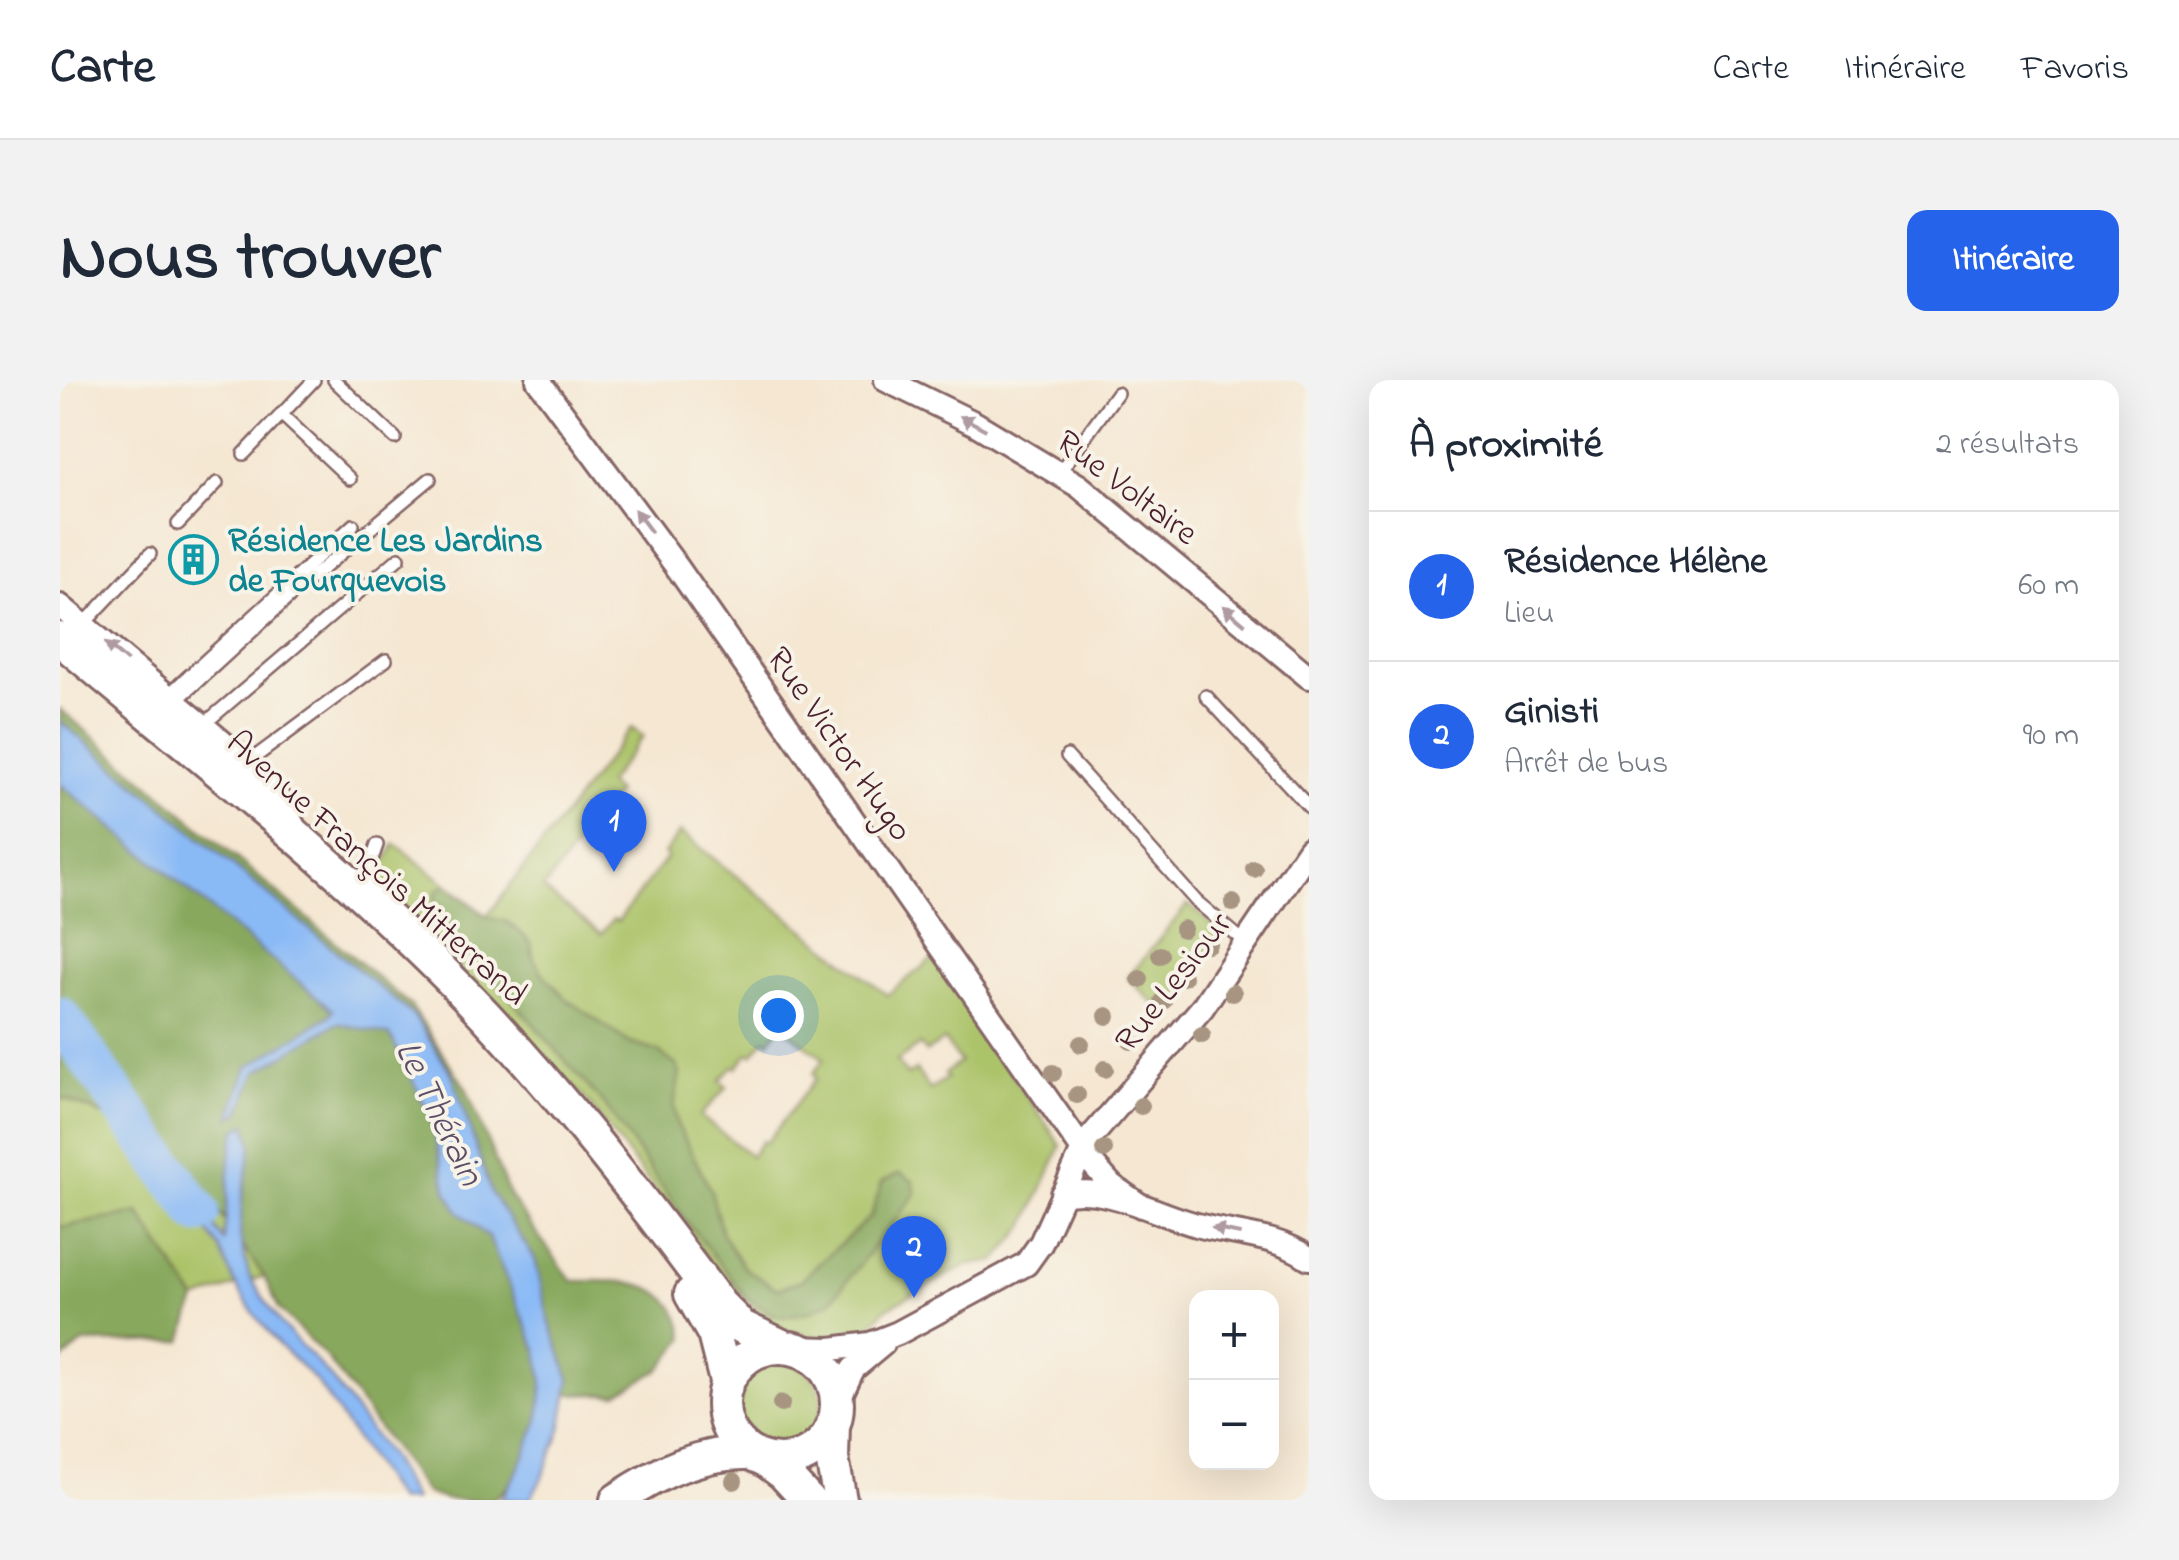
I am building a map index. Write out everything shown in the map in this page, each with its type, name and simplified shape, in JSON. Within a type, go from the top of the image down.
[{"type":"main road","name":"Avenue François Mitterrand","points":[[72,632],[454,983],[552,1088],[639,1194],[728,1314],[753,1334],[789,1347]]},
{"type":"main road","name":"Avenue François Mitterrand","points":[[60,663],[360,917],[512,1068],[583,1150],[692,1296],[714,1334],[724,1393]]},
{"type":"main road","points":[[617,1500],[687,1448],[724,1393],[736,1366],[749,1355],[789,1347],[817,1360],[828,1372],[835,1413],[832,1458],[840,1500]]},
{"type":"main road","points":[[724,1393],[728,1430],[783,1473],[808,1500]]},
{"type":"main road","points":[[645,1482],[710,1456],[757,1456],[781,1461],[805,1455],[820,1445],[835,1413]]},
{"type":"street","name":"Rue Victor Hugo","points":[[538,380],[677,566],[1082,1150],[1112,1186],[1141,1206]]},
{"type":"street","name":"Rue Voltaire","points":[[886,380],[966,418],[1093,496],[1309,677]]},
{"type":"street","points":[[60,606],[72,632],[171,699],[246,763],[280,800],[303,846]]},
{"type":"street","name":"Rue Lesiour","points":[[898,1333],[1026,1264],[1041,1243],[1082,1150],[1202,1008],[1309,849]]},
{"type":"street","points":[[1062,1194],[1094,1193],[1204,1227],[1279,1242],[1309,1258]]},
{"type":"street","points":[[789,1347],[856,1347],[898,1333]]},
{"type":"street","points":[[835,1413],[854,1369],[898,1333]]},
{"type":"lane","points":[[244,454],[314,380]]},
{"type":"lane","points":[[334,380],[395,438]]},
{"type":"lane","points":[[1058,473],[1117,393]]},
{"type":"lane","points":[[281,414],[350,478]]},
{"type":"lane","points":[[171,699],[430,478]]},
{"type":"lane","points":[[178,524],[217,483]]},
{"type":"lane","points":[[171,699],[353,525]]},
{"type":"lane","points":[[72,632],[150,554]]},
{"type":"lane","points":[[203,725],[399,558]]},
{"type":"lane","points":[[246,763],[386,660]]},
{"type":"lane","points":[[1206,696],[1309,808]]},
{"type":"lane","points":[[1067,756],[1196,901],[1247,944]]},
{"type":"lane","points":[[352,888],[370,866],[377,845]]},
{"type":"green space","points":[[60,709],[411,1006],[466,1088],[510,1197],[572,1281],[644,1286],[658,1292],[679,1317],[685,1338],[659,1370],[617,1394],[567,1394],[543,1404],[524,1459],[499,1495],[489,1500],[459,1500],[425,1492],[328,1359],[279,1309],[264,1276],[171,1144],[60,1097]]},
{"type":"green space","points":[[631,728],[643,736],[607,784],[617,792],[543,889],[601,934],[613,919],[618,921],[667,857],[664,854],[680,832],[887,995],[934,958],[1061,1146],[1026,1225],[996,1261],[965,1266],[887,1308],[863,1335],[833,1342],[777,1328],[716,1269],[585,1099],[421,930],[371,888],[395,844],[487,916]],"holes":[[[781,1026],[824,1059],[813,1074],[816,1078],[766,1143],[762,1141],[751,1156],[700,1116],[727,1087],[720,1081],[733,1066],[737,1068],[765,1039],[769,1042]],[[944,1040],[960,1062],[930,1090],[916,1070],[907,1075],[897,1061],[920,1045],[926,1052]]]},
{"type":"green space","points":[[447,885],[487,917],[507,922],[521,933],[531,943],[533,958],[544,975],[569,1001],[630,1043],[657,1051],[676,1065],[680,1073],[674,1106],[677,1124],[711,1191],[722,1234],[744,1268],[777,1289],[800,1281],[871,1216],[882,1182],[900,1173],[913,1181],[916,1194],[831,1301],[810,1312],[782,1317],[746,1297],[606,1107],[439,917],[434,899],[437,890]]},
{"type":"green space","points":[[1188,904],[1222,933],[1164,1013],[1128,978]]},
{"type":"green space","points":[[60,1097],[170,1144],[264,1276],[196,1300],[139,1213],[60,1227]]},
{"type":"green space","points":[[139,1213],[196,1300],[182,1341],[83,1343],[60,1362],[60,1227]]},
{"type":"green space","points":[[780,1362],[796,1365],[810,1374],[819,1388],[819,1420],[810,1434],[796,1443],[780,1446],[764,1443],[750,1434],[741,1420],[738,1404],[741,1388],[750,1374],[764,1365]]},
{"type":"water","points":[[60,721],[414,1016],[452,1074],[491,1193],[535,1259],[549,1321],[570,1379],[561,1430],[529,1500],[501,1500],[539,1419],[543,1382],[538,1352],[489,1238],[459,1212],[447,1192],[430,1115],[390,1035],[337,1023],[256,1072],[240,1112],[230,1118],[248,1067],[333,1010],[60,784]]},
{"type":"water","points":[[60,1013],[161,1154],[154,1157],[60,1025]]},
{"type":"water","points":[[246,1124],[252,1145],[240,1236],[249,1276],[280,1323],[327,1373],[389,1456],[414,1500],[397,1500],[317,1382],[279,1345],[252,1311],[219,1247],[163,1169],[169,1165],[224,1241],[230,1158],[236,1130]]},
{"type":"waterway","name":"Le Thérain","points":[[60,1018],[199,1213]]},
{"type":"place","name":"Résidence Les Jardins de Fourquevois","points":[[193,559]]},
{"type":"place","name":"Résidence Hélène","points":[[614,872]]},
{"type":"place","name":"Ginisti","points":[[914,1298]]}]
